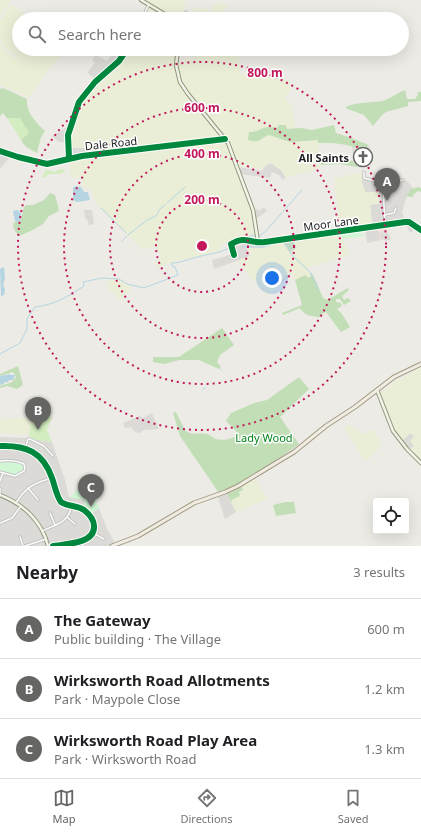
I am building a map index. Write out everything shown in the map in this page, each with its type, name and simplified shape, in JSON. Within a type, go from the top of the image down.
[{"type":"main road","points":[[112,546],[138,536],[194,503],[238,486],[294,452],[326,426],[355,407],[394,377],[421,364]]},
{"type":"street","points":[[141,0],[162,12]]},
{"type":"street","points":[[145,12],[149,4]]},
{"type":"street","points":[[69,158],[68,135],[79,102],[95,82],[119,61],[122,56]]},
{"type":"street","points":[[177,56],[176,66],[181,84],[229,145],[253,210],[257,239],[259,242],[239,240],[231,244],[234,255]]},
{"type":"street","name":"Dale Road","points":[[0,151],[18,158],[47,164],[82,156],[225,140]]},
{"type":"street","points":[[364,172],[365,179],[382,183],[387,184],[403,180]]},
{"type":"street","points":[[382,183],[385,225]]},
{"type":"street","points":[[383,188],[387,184]]},
{"type":"street","points":[[384,215],[394,213],[396,208]]},
{"type":"street","name":"Moor Lane","points":[[259,242],[405,222],[411,223],[421,230]]},
{"type":"street","points":[[376,390],[393,431],[421,463]]},
{"type":"street","points":[[25,449],[29,439],[42,444],[49,449],[53,456]]},
{"type":"street","points":[[0,446],[14,446],[34,453],[47,467],[60,500],[65,505],[84,510],[90,516],[94,525],[92,533],[88,538],[66,545],[53,546]]},
{"type":"street","points":[[0,461],[16,461],[25,466],[24,470],[16,476],[0,472]]},
{"type":"street","points":[[0,481],[3,473]]},
{"type":"street","points":[[16,503],[28,488],[35,483],[52,478]]},
{"type":"street","points":[[0,488],[0,495],[21,506],[32,516],[42,531],[48,546]]},
{"type":"street","points":[[28,488],[38,500]]},
{"type":"street","points":[[0,523],[12,518],[21,506]]},
{"type":"street","points":[[42,531],[68,518],[72,506]]},
{"type":"street","points":[[50,513],[56,525]]},
{"type":"street","points":[[68,518],[75,524]]},
{"type":"street","points":[[92,533],[104,539]]},
{"type":"street","points":[[20,537],[24,546],[46,539]]},
{"type":"street","points":[[82,541],[83,546]]},
{"type":"shaded area","points":[[95,56],[107,61],[110,56],[121,56],[116,63],[96,80],[87,73],[95,63],[92,60]]},
{"type":"shaded area","points":[[69,127],[67,132],[67,142],[59,142],[52,136]]},
{"type":"shaded area","points":[[352,146],[360,150],[364,146],[366,148],[368,146],[370,147],[368,158],[365,159],[364,156],[356,158],[357,167],[355,167]]},
{"type":"shaded area","points":[[70,148],[99,148],[99,153],[70,155]]},
{"type":"shaded area","points":[[0,152],[11,156],[0,169]]},
{"type":"shaded area","points":[[271,163],[281,170],[286,178],[282,180],[279,175],[272,172],[270,178],[240,174],[238,167],[262,171],[266,165]]},
{"type":"shaded area","points":[[361,179],[380,180],[387,183],[406,180],[413,188],[408,192],[402,212],[406,222],[417,228],[410,233],[406,224],[397,227],[386,228],[385,225],[378,227],[381,240],[367,243],[365,229],[370,228],[372,222],[370,204],[382,203],[382,201],[371,193],[365,192]]},
{"type":"shaded area","points":[[264,207],[267,211],[256,219],[254,211],[258,209],[259,211]]},
{"type":"shaded area","points":[[84,210],[92,210],[94,224],[89,225],[87,219],[85,219]]},
{"type":"shaded area","points":[[385,225],[391,239],[385,241],[384,239],[381,240],[377,227]]},
{"type":"shaded area","points":[[383,232],[384,235],[387,232],[391,239],[385,241],[384,239],[382,240],[380,233]]},
{"type":"shaded area","points":[[239,241],[247,241],[258,244],[269,243],[270,245],[262,248],[247,247],[250,256],[214,269],[212,260],[233,254],[231,245]]},
{"type":"shaded area","points":[[152,413],[159,429],[144,430],[140,433],[135,432],[131,427],[125,428],[123,423],[140,416],[143,418]]},
{"type":"shaded area","points":[[411,433],[414,436],[415,446],[410,449],[402,441]]},
{"type":"shaded area","points":[[0,437],[27,438],[52,442],[69,497],[86,500],[83,508],[90,514],[99,508],[107,529],[117,546],[0,546]]},
{"type":"shaded area","points":[[227,494],[236,512],[225,519],[218,497]]},
{"type":"green space","points":[[0,0],[11,0],[0,16]]},
{"type":"green space","points":[[145,0],[185,0],[184,12],[164,12]]},
{"type":"green space","points":[[219,2],[227,6],[223,12],[192,12],[195,7],[200,9],[202,7],[209,11]]},
{"type":"green space","points":[[11,4],[22,12],[12,12],[12,53],[4,47],[0,39],[0,20]]},
{"type":"green space","points":[[149,7],[158,12],[146,12]]},
{"type":"green space","points":[[0,43],[6,52],[21,62],[22,61],[16,56],[59,56],[28,98],[0,85]]},
{"type":"green space","points":[[123,56],[175,56],[174,67],[179,84],[223,138],[99,153],[98,149],[95,148],[70,148],[70,134],[81,101],[94,85],[117,64]]},
{"type":"green space","points":[[194,56],[244,56],[239,58],[240,74],[259,75],[289,80],[291,93],[287,94],[285,99],[292,105],[295,128],[286,129],[286,125],[277,128],[265,127],[257,132],[249,132],[261,140],[269,135],[295,142],[318,140],[320,162],[322,167],[286,178],[281,170],[271,163],[260,169],[239,166],[229,140],[183,86],[177,64],[188,58],[194,58]]},
{"type":"green space","points":[[3,88],[27,99],[30,113],[35,121],[45,131],[41,137],[37,153],[26,147],[21,140],[29,133],[20,118],[7,118],[3,113],[0,116],[0,89]]},
{"type":"green space","points":[[405,90],[407,99],[415,99],[418,95],[417,92],[421,92],[421,101],[408,102],[408,106],[386,112],[373,126],[364,115],[345,108],[357,104],[385,100]]},
{"type":"green space","points":[[7,118],[20,118],[29,133],[21,140]]},
{"type":"green space","points":[[279,125],[286,125],[287,129],[301,128],[312,130],[334,125],[336,133],[369,145],[366,148],[363,146],[360,150],[335,143],[318,143],[318,140],[290,142],[269,135],[258,141],[248,140],[249,132],[268,127],[277,128]]},
{"type":"green space","points":[[225,142],[252,212],[255,234],[238,239],[231,243],[220,244],[221,251],[165,264],[161,266],[160,270],[155,263],[161,258],[155,246],[143,250],[96,203],[91,190],[83,186],[82,178],[71,178],[69,159],[82,156],[139,152]]},
{"type":"green space","points":[[364,156],[365,159],[366,158],[365,167],[357,167],[356,158]]},
{"type":"green space","points":[[320,158],[335,158],[353,161],[354,164],[357,164],[357,167],[340,164],[321,165]]},
{"type":"green space","points":[[61,169],[66,171],[59,174],[48,174],[46,177],[42,177],[45,171],[49,170],[54,172]]},
{"type":"green space","points":[[360,173],[363,175],[364,179],[361,180],[365,192],[379,192],[379,200],[382,201],[382,203],[370,205],[372,222],[369,226],[340,231],[334,180],[335,178]]},
{"type":"green space","points":[[418,187],[421,188],[421,192],[418,191],[413,197],[406,196],[411,189]]},
{"type":"green space","points":[[50,193],[55,195],[59,210],[49,216],[43,224],[19,236],[14,229],[13,224],[14,222],[21,220],[24,207],[44,200]]},
{"type":"green space","points":[[360,230],[360,234],[363,234],[363,236],[343,239],[340,233]]},
{"type":"green space","points":[[340,233],[349,255],[307,268],[311,276],[307,278],[305,275],[295,280],[291,274],[267,296],[237,261],[250,256],[246,247],[262,248],[283,242],[292,255],[290,252],[296,248],[293,239]]},
{"type":"green space","points":[[293,239],[296,248],[290,252],[283,241]]},
{"type":"green space","points":[[310,273],[313,275],[323,298],[327,300],[348,288],[349,290],[342,296],[344,300],[348,298],[351,301],[344,305],[340,299],[336,299],[336,302],[341,303],[342,306],[337,309],[350,327],[341,332],[326,312],[323,313],[321,317],[315,317],[306,314],[300,308],[283,315],[282,313],[302,305],[295,280],[305,275],[308,278],[311,276]]},
{"type":"green space","points":[[107,279],[119,279],[131,286],[129,291],[119,301],[115,293],[110,292]]},
{"type":"green space","points":[[222,328],[234,345],[220,355],[217,362],[221,367],[219,369],[199,360],[179,360],[165,364],[153,362],[153,357],[179,357]]},
{"type":"green space","points":[[18,366],[23,385],[17,389],[7,386],[0,388],[0,386],[12,382],[16,377],[13,372],[0,376],[0,374]]},
{"type":"green space","points":[[421,367],[421,461],[410,449],[414,446],[410,441],[414,436],[410,433],[402,441],[395,432],[380,392]]},
{"type":"green space","name":"Lady Wood","points":[[299,377],[309,389],[280,417],[299,444],[250,477],[219,493],[180,436],[173,413],[176,412],[186,431],[193,434],[207,434],[218,440],[225,440],[239,434],[226,421],[231,413],[254,403],[267,400]]},
{"type":"green space","points":[[52,417],[47,430],[52,442],[30,439],[31,436],[29,435],[32,418]]},
{"type":"green space","points":[[11,418],[32,418],[29,435],[2,433],[0,430],[0,420]]},
{"type":"green space","points":[[350,424],[362,435],[372,429],[382,445],[366,461],[344,428]]},
{"type":"green space","points":[[0,461],[18,462],[24,465],[24,468],[19,473],[13,475],[7,474],[0,471]]},
{"type":"green space","points":[[256,479],[267,499],[236,512],[231,502],[239,492],[243,490],[242,487]]},
{"type":"green space","points":[[88,482],[99,508],[90,514],[83,508],[85,500],[69,497]]},
{"type":"green space","points":[[242,487],[243,490],[239,492],[240,496],[233,499],[231,502],[227,494]]},
{"type":"green space","points":[[285,502],[294,502],[296,513],[276,516],[273,505]]},
{"type":"water","points":[[75,186],[81,187],[84,192],[88,192],[90,200],[77,202],[73,200],[73,188]]},
{"type":"water","points":[[17,210],[21,213],[21,218],[20,221],[17,222],[15,221],[13,211]]},
{"type":"water","points":[[4,267],[5,278],[3,285],[5,289],[4,295],[1,296],[0,269]]},
{"type":"water","points":[[10,374],[15,375],[13,380],[9,380],[8,382],[0,385],[0,376]]},
{"type":"waterway","points":[[167,203],[185,187]]},
{"type":"waterway","points":[[259,236],[265,232],[302,190]]},
{"type":"waterway","points":[[128,235],[147,220],[156,216],[160,209],[165,205]]},
{"type":"waterway","points":[[101,208],[126,233]]},
{"type":"waterway","points":[[242,241],[246,241],[248,237],[255,235]]},
{"type":"waterway","points":[[122,241],[127,236]]},
{"type":"waterway","points":[[235,246],[233,245],[237,242]]},
{"type":"waterway","points":[[242,247],[263,247],[281,242]]},
{"type":"waterway","points":[[283,242],[293,256],[311,273],[318,289]]},
{"type":"waterway","points":[[0,354],[20,343],[27,329],[27,319],[35,307],[49,304],[67,297],[84,286],[83,282],[102,278],[119,279],[127,284],[144,288],[178,275],[175,267],[172,266],[172,263],[217,253],[231,247]]},
{"type":"waterway","points":[[280,283],[287,277]]},
{"type":"cycle path","points":[[69,158],[68,135],[79,102],[95,82],[119,61],[122,56]]},
{"type":"cycle path","points":[[0,151],[47,164],[82,156],[225,139]]},
{"type":"cycle path","points":[[234,255],[231,244],[241,240],[265,242],[405,222],[409,222],[421,230]]},
{"type":"cycle path","points":[[0,446],[26,449],[38,456],[48,469],[61,502],[81,508],[88,513],[92,519],[94,524],[93,532],[85,540],[72,544],[53,546]]},
{"type":"place","name":"All Saints","points":[[363,157]]},
{"type":"place","name":"The Gateway","points":[[387,201]]},
{"type":"place","name":"Wirksworth Road Allotments","points":[[38,430]]},
{"type":"place","name":"Wirksworth Road Play Area","points":[[91,507]]}]
